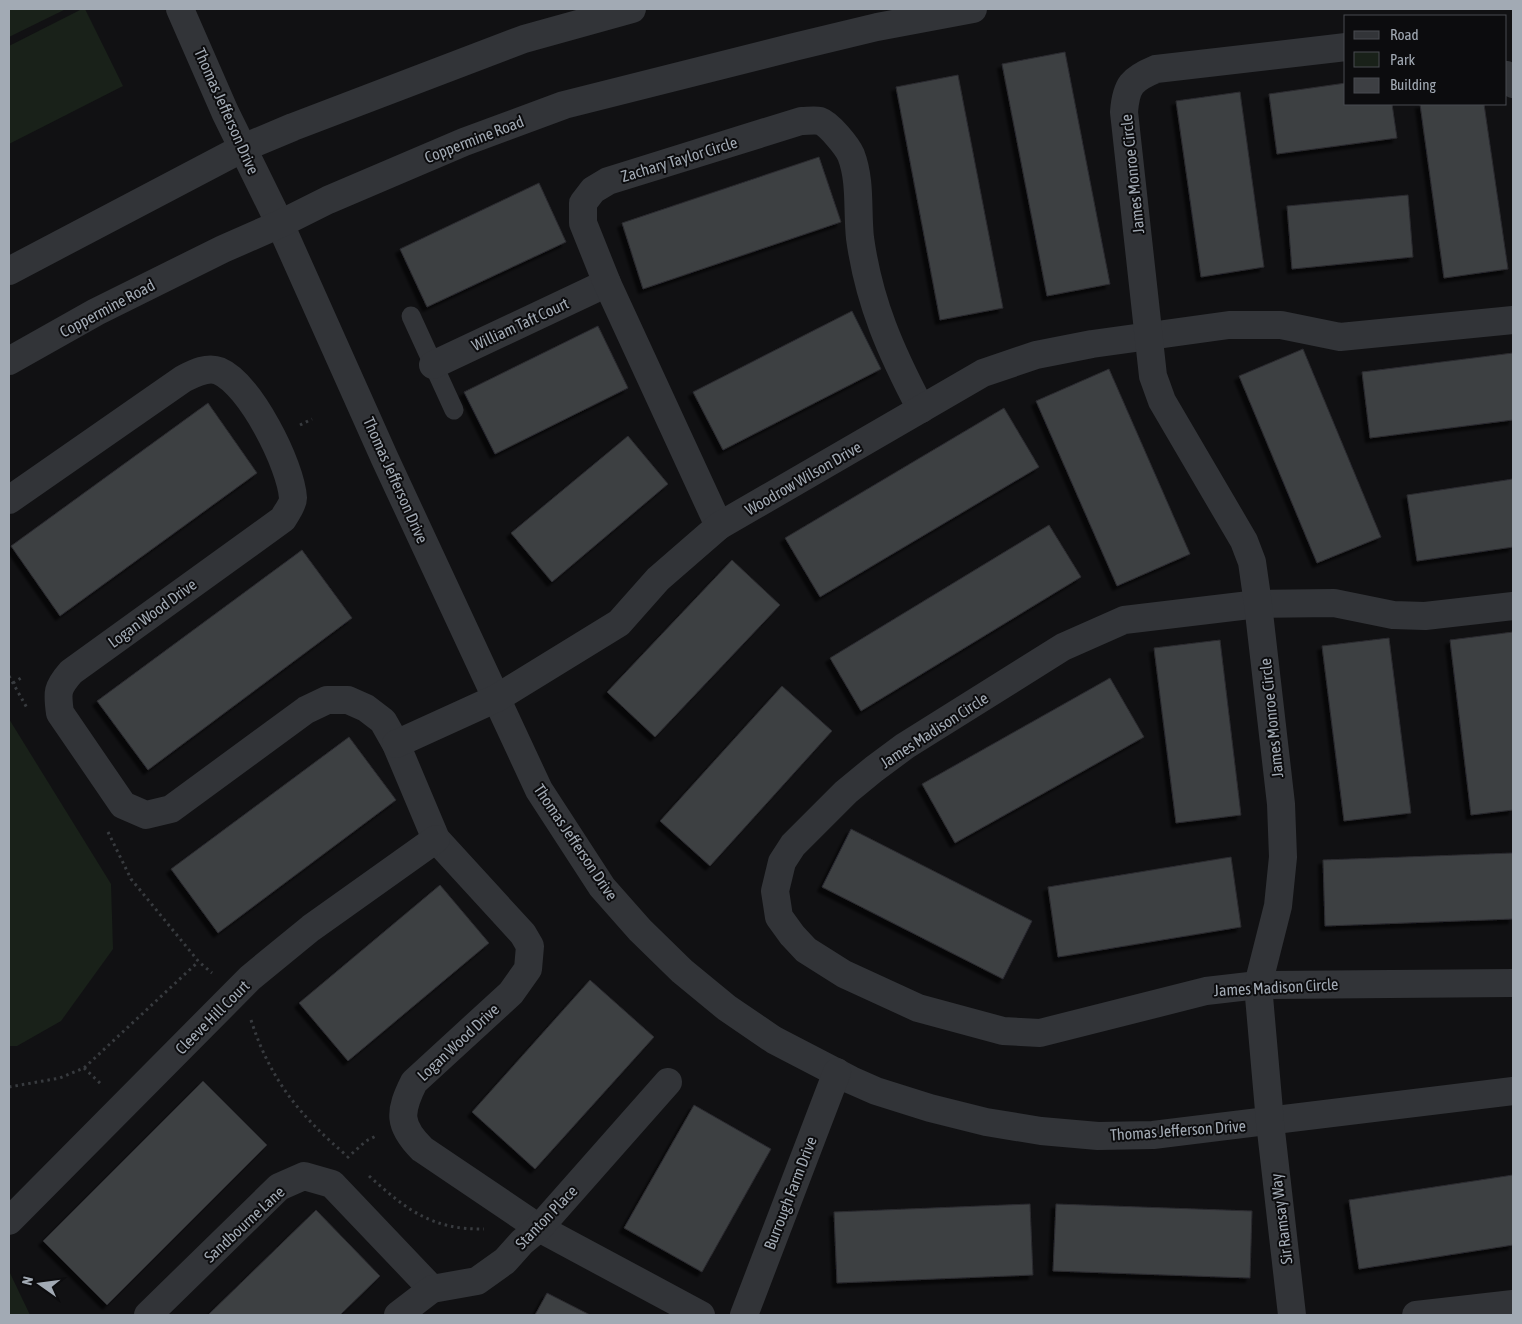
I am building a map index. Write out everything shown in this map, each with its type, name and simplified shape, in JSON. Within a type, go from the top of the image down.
[{"type":"street","name":"Thomas Jefferson Drive","points":[[180,9],[280,224],[385,459],[539,790],[602,887],[640,930],[682,971],[727,1008],[774,1040],[876,1091],[930,1108],[986,1122],[1042,1131],[1098,1136],[1153,1135],[1513,1091]]},
{"type":"street","points":[[9,271],[243,148],[381,92],[524,39],[632,9]]},
{"type":"street","name":"Coppermine Road","points":[[9,361],[104,308],[328,200],[464,142],[564,105],[831,38],[973,9]]},
{"type":"street","name":"James Monroe Circle","points":[[1270,1122],[1258,985],[1278,906],[1283,857],[1281,804],[1258,604],[1252,562],[1244,541],[1162,402],[1153,376],[1124,112],[1125,95],[1137,76],[1156,69],[1344,47]]},
{"type":"street","name":"Zachary Taylor Circle","points":[[719,526],[607,283],[583,223],[584,203],[593,190],[608,181],[801,121],[821,121],[836,134],[850,154],[858,187],[860,236],[871,294],[893,354],[921,410]]},
{"type":"street","name":"William Taft Court","points":[[433,365],[607,283]]},
{"type":"street","points":[[1150,336],[1229,325],[1282,325],[1340,337],[1513,320]]},
{"type":"street","name":"Woodrow Wilson Drive","points":[[497,698],[619,623],[658,579],[719,526],[983,373],[1036,355],[1150,336]]},
{"type":"street","name":"Logan Wood Drive","points":[[9,500],[198,371],[218,370],[233,379],[261,415],[289,474],[293,500],[283,519],[71,672],[60,684],[57,696],[60,713],[123,805],[146,815],[171,809],[306,710],[327,700],[348,700],[366,708],[383,721],[396,744],[436,839],[523,934],[530,946],[528,969],[511,993],[414,1082],[405,1099],[404,1121],[407,1133],[422,1149],[539,1228],[701,1315]]},
{"type":"street","name":"James Madison Circle","points":[[1513,606],[1425,616],[1393,615],[1334,603],[1258,604],[1124,620],[1063,647],[905,746],[846,792],[793,845],[782,862],[775,891],[779,918],[792,935],[806,950],[844,974],[918,1008],[1003,1031],[1040,1033],[1206,990],[1258,985],[1513,983]]},
{"type":"street","points":[[396,744],[497,698]]},
{"type":"street","name":"Cleeve Hill Court","points":[[9,1221],[250,978],[311,928],[436,839]]},
{"type":"street","name":"Burrough Farm Drive","points":[[744,1315],[837,1072]]},
{"type":"street","name":"Stanton Place","points":[[398,1315],[432,1289],[477,1282],[505,1261],[522,1242],[539,1228],[668,1082]]},
{"type":"street","name":"Sir Ramsay Way","points":[[1270,1122],[1292,1315]]},
{"type":"street","name":"Sandbourne Lane","points":[[148,1315],[279,1187],[304,1176],[332,1184],[432,1289]]},
{"type":"street","points":[[1416,1315],[1513,1304]]},
{"type":"lane","points":[[410,316],[454,410]]},
{"type":"path","points":[[13,683],[21,678]]},
{"type":"path","points":[[9,1087],[60,1078],[84,1068],[199,962]]},
{"type":"path","points":[[248,1013],[274,1076],[315,1129],[354,1163]]},
{"type":"path","points":[[344,1162],[347,1156],[366,1141],[382,1132]]},
{"type":"path","points":[[368,1175],[406,1207],[427,1219],[448,1227],[491,1229]]},
{"type":"green space","points":[[9,9],[66,9],[9,37]]},
{"type":"green space","points":[[85,9],[123,86],[9,144],[9,46]]},
{"type":"green space","points":[[9,719],[111,884],[113,949],[61,1021],[17,1046],[9,1046]]},
{"type":"green space","points":[[9,1271],[30,1315],[9,1315]]},
{"type":"building","points":[[1065,52],[1110,284],[1047,296],[1002,64]]},
{"type":"building","points":[[958,75],[1003,308],[940,320],[896,87]]},
{"type":"building","points":[[1344,83],[1344,105],[1392,105],[1397,138],[1277,154],[1269,94]]},
{"type":"building","points":[[1240,92],[1264,267],[1201,277],[1176,101]]},
{"type":"building","points":[[1420,105],[1484,105],[1508,269],[1444,278]]},
{"type":"building","points":[[819,157],[841,222],[643,289],[622,223]]},
{"type":"building","points":[[539,183],[566,242],[427,307],[400,249]]},
{"type":"building","points":[[1408,195],[1413,257],[1292,269],[1287,206]]},
{"type":"building","points":[[852,311],[881,369],[723,450],[693,392]]},
{"type":"building","points":[[598,326],[628,388],[495,454],[464,392]]},
{"type":"building","points":[[1303,349],[1381,537],[1317,563],[1239,376]]},
{"type":"building","points":[[1513,353],[1513,420],[1370,438],[1362,372]]},
{"type":"building","points":[[1109,369],[1190,554],[1117,586],[1036,401]]},
{"type":"building","points":[[208,403],[257,473],[60,616],[11,546]]},
{"type":"building","points":[[1004,408],[1039,467],[820,597],[785,538]]},
{"type":"building","points":[[628,436],[668,484],[552,582],[511,533]]},
{"type":"building","points":[[1513,479],[1513,547],[1417,561],[1407,495]]},
{"type":"building","points":[[1049,525],[1081,577],[861,711],[830,658]]},
{"type":"building","points":[[302,550],[352,618],[148,770],[97,701]]},
{"type":"building","points":[[732,560],[780,605],[655,737],[607,692]]},
{"type":"building","points":[[1513,632],[1513,810],[1471,815],[1450,640]]},
{"type":"building","points":[[1389,638],[1411,813],[1344,821],[1322,646]]},
{"type":"building","points":[[1220,640],[1241,815],[1176,823],[1154,648]]},
{"type":"building","points":[[1110,678],[1144,737],[955,843],[922,784]]},
{"type":"building","points":[[782,686],[832,731],[710,866],[660,821]]},
{"type":"building","points":[[349,737],[396,800],[218,933],[171,869]]},
{"type":"building","points":[[851,829],[1032,921],[1003,979],[822,887]]},
{"type":"building","points":[[1513,853],[1513,919],[1325,926],[1323,860]]},
{"type":"building","points":[[1231,857],[1241,927],[1058,957],[1048,887]]},
{"type":"building","points":[[440,885],[489,943],[348,1061],[299,1003]]},
{"type":"building","points":[[590,980],[654,1037],[535,1169],[472,1112]]},
{"type":"building","points":[[203,1081],[267,1145],[107,1305],[43,1241]]},
{"type":"building","points":[[694,1105],[771,1149],[702,1272],[624,1228]]},
{"type":"building","points":[[1513,1175],[1513,1245],[1359,1269],[1349,1200]]},
{"type":"building","points":[[1030,1204],[1033,1275],[837,1283],[834,1212]]},
{"type":"building","points":[[1056,1204],[1252,1211],[1250,1278],[1053,1271]]},
{"type":"building","points":[[316,1210],[380,1276],[340,1315],[208,1315]]},
{"type":"building","points":[[547,1293],[590,1315],[535,1315]]}]
